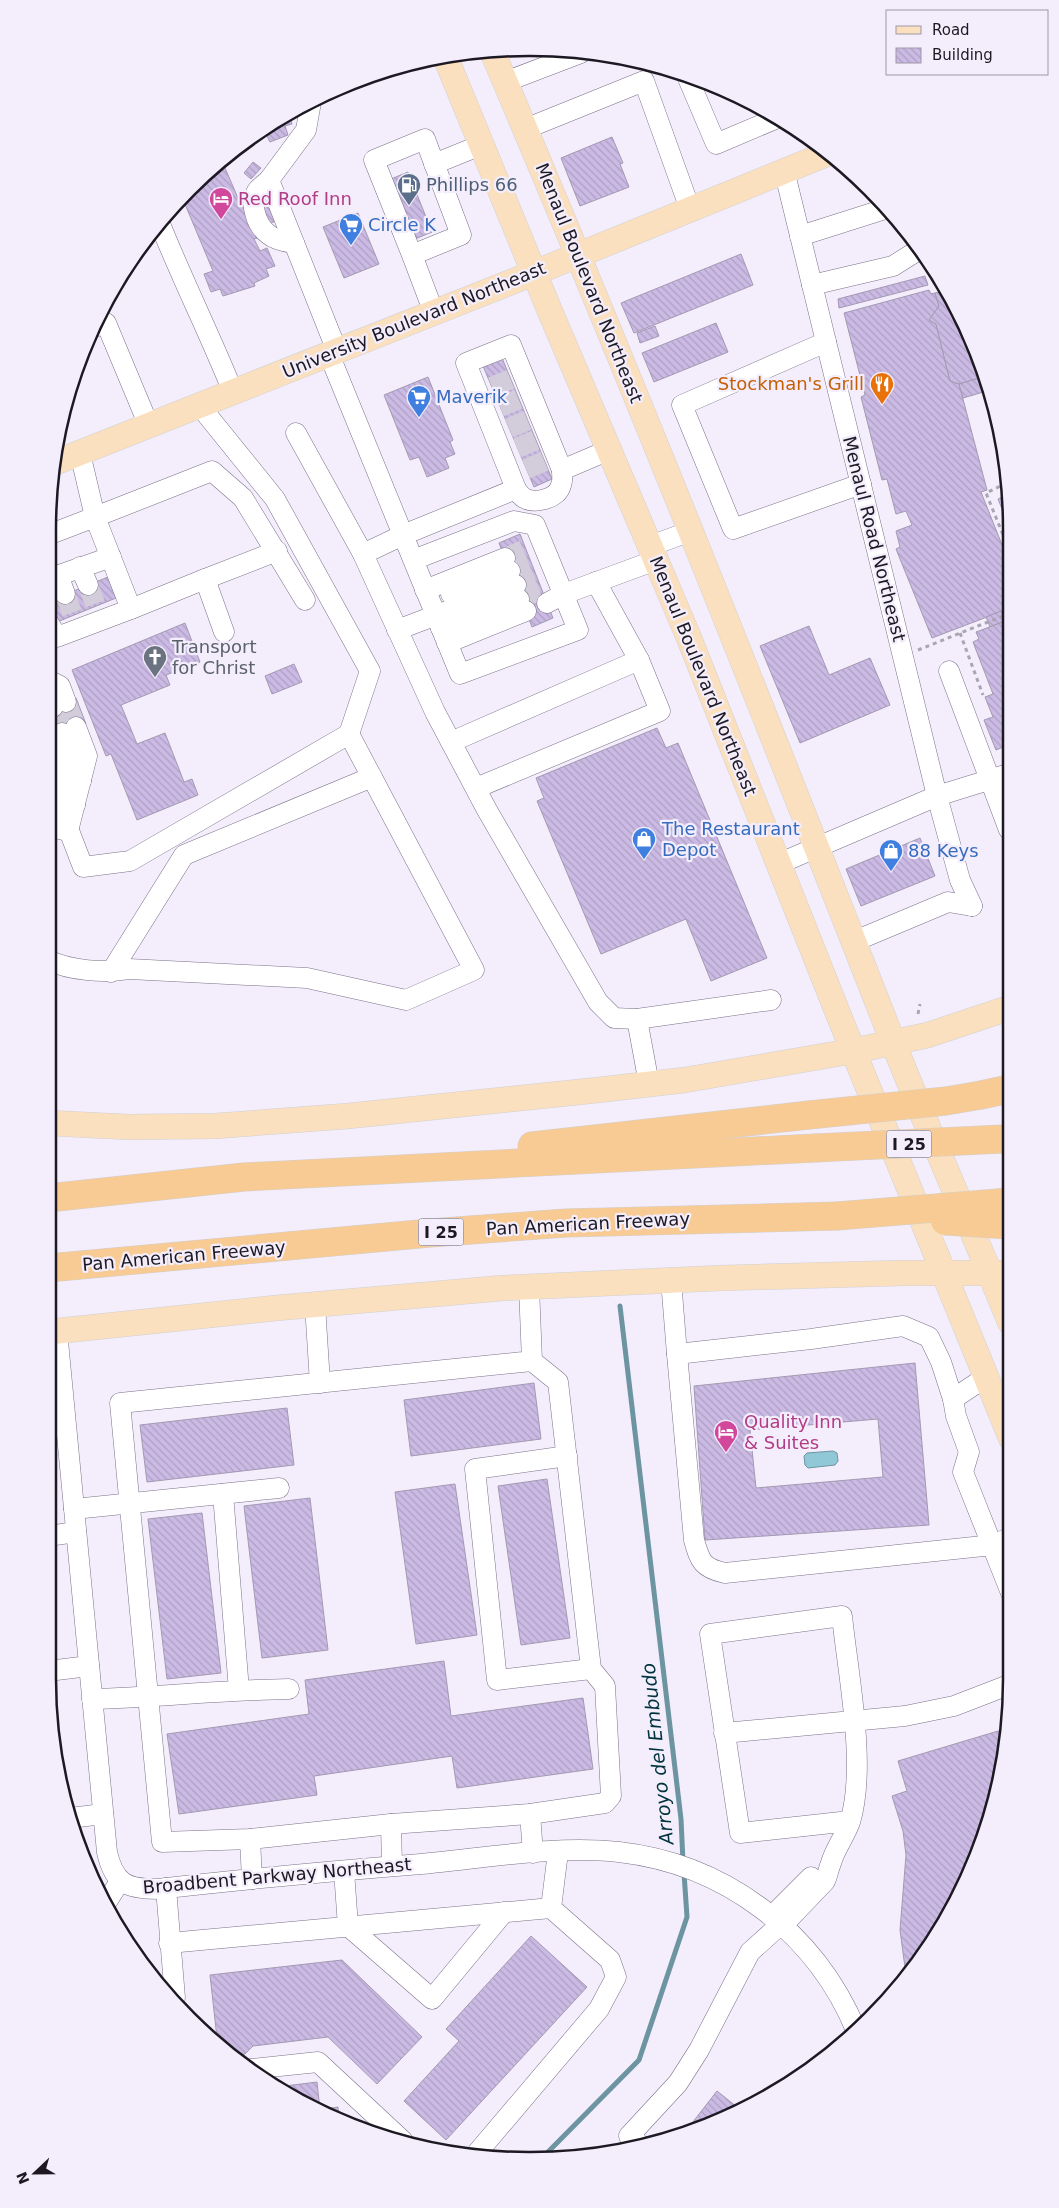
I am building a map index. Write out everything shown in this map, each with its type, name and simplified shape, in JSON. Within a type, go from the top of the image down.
[{"type":"highway","points":[[244,1177],[946,1101],[1003,1091]]},
{"type":"highway","name":"I 25","points":[[56,1197],[244,1177],[1003,1139]]},
{"type":"highway","name":"Pan American Freeway","points":[[56,1267],[430,1233],[566,1223],[837,1216],[1003,1203]]},
{"type":"highway","points":[[837,1216],[1003,1225]]},
{"type":"main road","name":"Menaul Boulevard Northeast","points":[[495,57],[579,254],[818,848],[894,1043],[1001,1273]]},
{"type":"main road","name":"Menaul Boulevard Northeast","points":[[448,63],[534,273],[689,638],[853,1051],[1003,1418]]},
{"type":"main road","name":"University Boulevard Northeast","points":[[61,460],[534,273],[821,156]]},
{"type":"main road","points":[[56,1123],[129,1127],[215,1126],[348,1116],[649,1084],[894,1043],[928,1035],[1003,1010]]},
{"type":"main road","points":[[56,1332],[315,1305],[529,1287],[671,1280],[1001,1273]]},
{"type":"street","points":[[506,82],[567,58]]},
{"type":"street","points":[[525,129],[644,81],[690,208]]},
{"type":"street","points":[[691,84],[716,144],[769,122]]},
{"type":"street","points":[[310,110],[306,130],[269,180],[403,535],[413,560],[460,674],[578,630],[545,573],[535,526],[514,521],[413,560]]},
{"type":"street","points":[[412,255],[461,235],[425,139],[374,160],[434,312]]},
{"type":"street","points":[[434,164],[482,145]]},
{"type":"street","name":"Menaul Road Northeast","points":[[784,170],[937,796],[960,880],[972,906],[948,902],[855,942]]},
{"type":"street","points":[[800,236],[879,211]]},
{"type":"street","points":[[163,231],[186,286],[210,334],[233,392]]},
{"type":"street","points":[[812,285],[893,266],[913,253]]},
{"type":"street","points":[[103,324],[106,323],[149,426]]},
{"type":"street","points":[[826,342],[682,405],[734,529],[861,484]]},
{"type":"street","points":[[511,345],[517,377],[554,462],[561,487],[557,492],[548,498],[535,501],[524,498],[510,451],[485,390],[466,363],[511,345]]},
{"type":"street","points":[[56,827],[83,867],[130,861],[349,734],[370,671],[275,499],[199,406]]},
{"type":"street","points":[[296,433],[363,554],[451,742],[598,1002],[614,1018],[637,1019],[771,1000]]},
{"type":"street","points":[[554,462],[609,450]]},
{"type":"street","points":[[80,453],[95,516],[131,609]]},
{"type":"street","points":[[56,533],[212,471],[243,498],[277,551],[305,600]]},
{"type":"street","points":[[363,554],[518,478]]},
{"type":"street","points":[[545,573],[596,582],[653,553],[690,531]]},
{"type":"street","points":[[56,635],[57,637],[76,622],[99,613],[131,609],[277,551]]},
{"type":"street","points":[[56,577],[84,576],[111,557]]},
{"type":"street","points":[[205,579],[224,632]]},
{"type":"street","points":[[56,581],[65,594]]},
{"type":"street","points":[[476,788],[660,711],[638,660],[596,582]]},
{"type":"street","points":[[397,630],[515,585]]},
{"type":"street","points":[[436,616],[515,585]]},
{"type":"street","points":[[436,616],[515,585]]},
{"type":"street","points":[[451,742],[638,660]]},
{"type":"street","points":[[949,671],[999,777],[1003,798]]},
{"type":"street","points":[[56,684],[60,686],[56,698]]},
{"type":"street","points":[[56,822],[74,805],[87,756],[62,733]]},
{"type":"street","points":[[62,733],[74,805]]},
{"type":"street","points":[[56,964],[112,972],[129,969],[307,978],[406,1000],[474,970],[349,734]]},
{"type":"street","points":[[112,972],[184,855],[372,777]]},
{"type":"street","points":[[778,864],[937,796],[999,777]]},
{"type":"street","points":[[637,1019],[649,1084]]},
{"type":"street","points":[[671,1280],[677,1354],[694,1540],[700,1558],[710,1569],[725,1573],[1002,1541],[963,1472],[969,1452],[956,1416],[953,1399],[941,1362],[929,1338],[903,1326],[830,1337],[677,1354]]},
{"type":"street","points":[[529,1287],[532,1361]]},
{"type":"street","points":[[315,1305],[320,1383]]},
{"type":"street","points":[[532,1361],[558,1382],[592,1669],[605,1686],[611,1796],[605,1802],[530,1814],[391,1824],[250,1840],[162,1842],[150,1698],[120,1403],[532,1361]]},
{"type":"street","name":"Broadbent Parkway Northeast","points":[[56,1364],[74,1509],[109,1863],[120,1881],[140,1889],[166,1888],[533,1853],[619,1852],[683,1866],[714,1878],[740,1893],[779,1922],[827,1975],[853,2024]]},
{"type":"street","points":[[953,1399],[986,1377]]},
{"type":"street","points":[[567,1456],[475,1468],[497,1680],[592,1669]]},
{"type":"street","points":[[74,1509],[279,1488]]},
{"type":"street","points":[[223,1494],[239,1690]]},
{"type":"street","points":[[56,1535],[76,1532]]},
{"type":"street","points":[[635,2140],[629,2136],[678,2082],[699,2050],[750,1952],[779,1922],[820,1868],[830,1864],[850,1821],[856,1792],[854,1720],[842,1616],[710,1634],[740,1833],[850,1821]]},
{"type":"street","points":[[56,1670],[89,1666]]},
{"type":"street","points":[[724,1733],[905,1716],[954,1706],[1003,1687]]},
{"type":"street","points":[[92,1699],[150,1698],[239,1690],[289,1689]]},
{"type":"street","points":[[77,1817],[103,1814]]},
{"type":"street","points":[[530,1814],[533,1853]]},
{"type":"street","points":[[391,1824],[392,1866]]},
{"type":"street","points":[[250,1840],[252,1879]]},
{"type":"street","points":[[551,1908],[558,1852]]},
{"type":"street","points":[[344,1871],[348,1926],[432,1999],[504,1912]]},
{"type":"street","points":[[110,1897],[120,1881]]},
{"type":"street","points":[[166,1888],[174,1991]]},
{"type":"street","points":[[169,1943],[551,1908],[610,1960],[616,1977],[598,2009],[479,2149]]},
{"type":"street","points":[[261,2068],[318,2062],[393,2132]]},
{"type":"path","points":[[1001,486],[986,494],[1003,535]]},
{"type":"path","points":[[917,650],[1003,616]]},
{"type":"path","points":[[960,633],[983,695]]},
{"type":"path","points":[[918,1014],[920,1004]]},
{"type":"water","points":[[833,1451],[837,1453],[838,1461],[835,1465],[808,1468],[805,1465],[804,1456],[807,1453]]},
{"type":"building","points":[[291,121],[292,124],[285,126],[288,135],[270,142],[267,136]]},
{"type":"building","points":[[612,137],[623,163],[620,164],[629,187],[580,206],[561,158]]},
{"type":"building","points":[[253,162],[261,168],[251,179],[244,173]]},
{"type":"building","name":"Red Roof Inn","points":[[225,167],[241,205],[243,204],[257,238],[254,239],[260,251],[267,248],[275,266],[266,269],[269,276],[254,283],[255,286],[223,296],[220,289],[211,292],[204,274],[213,271],[185,205]]},
{"type":"building","points":[[408,172],[432,232],[415,239],[391,179]]},
{"type":"building","points":[[269,202],[276,221],[253,230],[246,211]]},
{"type":"building","name":"Circle K","points":[[358,213],[379,264],[344,278],[323,227]]},
{"type":"building","points":[[741,254],[753,285],[634,333],[621,303]]},
{"type":"building","points":[[925,276],[928,285],[839,308],[838,299]]},
{"type":"building","points":[[929,290],[931,294],[935,293],[939,306],[929,320],[936,324],[950,381],[959,384],[987,490],[981,492],[1003,547],[1003,611],[932,638],[896,549],[900,547],[896,531],[912,525],[906,511],[896,514],[887,479],[882,480],[861,397],[865,395],[844,313]]},
{"type":"building","points":[[938,292],[954,320],[978,378],[959,384],[950,381],[936,324],[929,320],[939,306],[935,293]]},
{"type":"building","points":[[716,323],[728,352],[654,382],[642,353]]},
{"type":"building","points":[[655,326],[659,336],[640,343],[637,333]]},
{"type":"building","points":[[502,358],[552,479],[534,487],[483,366]]},
{"type":"building","name":"Maverik","points":[[428,377],[453,440],[450,442],[455,454],[445,458],[449,468],[427,477],[419,457],[410,460],[384,395]]},
{"type":"building","points":[[978,378],[983,392],[963,398],[959,384]]},
{"type":"building","points":[[1002,497],[1002,510],[998,499]]},
{"type":"building","points":[[520,534],[553,618],[532,627],[499,543]]},
{"type":"building","points":[[108,577],[116,598],[57,622],[56,598]]},
{"type":"building","points":[[1001,611],[1003,622],[990,627],[986,617]]},
{"type":"building","points":[[1003,622],[1003,747],[996,750],[984,720],[993,717],[985,697],[993,694],[973,642],[979,639],[976,632]]},
{"type":"building","points":[[185,623],[200,662],[166,675],[170,685],[121,705],[137,744],[165,733],[184,782],[192,779],[198,795],[137,820],[111,754],[106,756],[72,670]]},
{"type":"building","points":[[809,626],[829,675],[870,658],[890,705],[800,743],[760,646]]},
{"type":"building","points":[[294,664],[302,682],[272,694],[265,676]]},
{"type":"building","points":[[76,698],[86,724],[56,735],[56,706]]},
{"type":"building","name":"The Restaurant Depot","points":[[657,728],[666,748],[678,743],[767,958],[711,981],[686,919],[601,954],[537,801],[544,798],[536,778]]},
{"type":"building","name":"88 Keys","points":[[920,838],[935,876],[861,906],[846,869]]},
{"type":"building","name":"Quality Inn & Suites","points":[[915,1363],[929,1525],[705,1540],[694,1386]],"holes":[[[878,1419],[883,1477],[756,1488],[750,1430]]]},
{"type":"building","points":[[534,1383],[541,1439],[411,1456],[404,1400]]},
{"type":"building","points":[[287,1408],[294,1465],[147,1482],[140,1425]]},
{"type":"building","points":[[547,1479],[570,1638],[521,1645],[498,1486]]},
{"type":"building","points":[[455,1484],[477,1635],[416,1644],[395,1492]]},
{"type":"building","points":[[310,1498],[328,1650],[262,1658],[244,1506]]},
{"type":"building","points":[[202,1513],[221,1673],[167,1679],[148,1519]]},
{"type":"building","points":[[444,1661],[451,1716],[583,1698],[593,1769],[457,1788],[452,1756],[314,1776],[317,1795],[179,1814],[167,1734],[309,1714],[305,1680]]},
{"type":"building","points":[[1000,1731],[987,1801],[967,1860],[939,1915],[905,1967],[900,1930],[906,1855],[903,1831],[892,1796],[907,1791],[898,1761]]},
{"type":"building","points":[[531,1936],[587,1987],[446,2140],[404,2101],[459,2041],[446,2029]]},
{"type":"building","points":[[342,1960],[422,2037],[377,2084],[328,2037],[253,2046],[245,2054],[242,2054],[217,2034],[210,1975]]},
{"type":"building","points":[[317,2082],[319,2103],[293,2088],[289,2086]]},
{"type":"building","points":[[717,2091],[735,2105],[711,2116],[692,2123]]},
{"type":"building","points":[[338,2107],[338,2112],[331,2108]]},
{"type":"waterway","name":"Arroyo del Embudo","points":[[620,1306],[681,1819],[683,1862]]},
{"type":"waterway","name":"Arroyo del Embudo","points":[[549,2151],[639,2060],[687,1917],[684,1873]]},
{"type":"tunnel","points":[[492,387],[511,379]]},
{"type":"tunnel","points":[[500,407],[519,399]]},
{"type":"tunnel","points":[[509,428],[528,420]]},
{"type":"tunnel","points":[[517,448],[536,440]]},
{"type":"tunnel","points":[[526,469],[545,461]]},
{"type":"tunnel","points":[[505,558],[526,549]]},
{"type":"tunnel","points":[[510,571],[531,563]]},
{"type":"tunnel","points":[[516,585],[537,577]]},
{"type":"tunnel","points":[[88,585],[96,606]]},
{"type":"tunnel","points":[[521,598],[542,590]]},
{"type":"tunnel","points":[[65,594],[73,615]]},
{"type":"tunnel","points":[[66,702],[76,727]]},
{"type":"tunnel","points":[[56,716],[62,733]]},
{"type":"place","name":"Phillips 66","points":[[409,206]]},
{"type":"place","name":"Red Roof Inn","points":[[221,220]]},
{"type":"place","name":"Circle K","points":[[351,246]]},
{"type":"place","name":"Stockman's Grill","points":[[882,405]]},
{"type":"place","name":"Maverik","points":[[419,418]]},
{"type":"place","name":"Transport for Christ","points":[[155,678]]},
{"type":"place","name":"The Restaurant Depot","points":[[644,860]]},
{"type":"place","name":"88 Keys","points":[[891,872]]},
{"type":"place","name":"Quality Inn & Suites","points":[[726,1453]]}]
